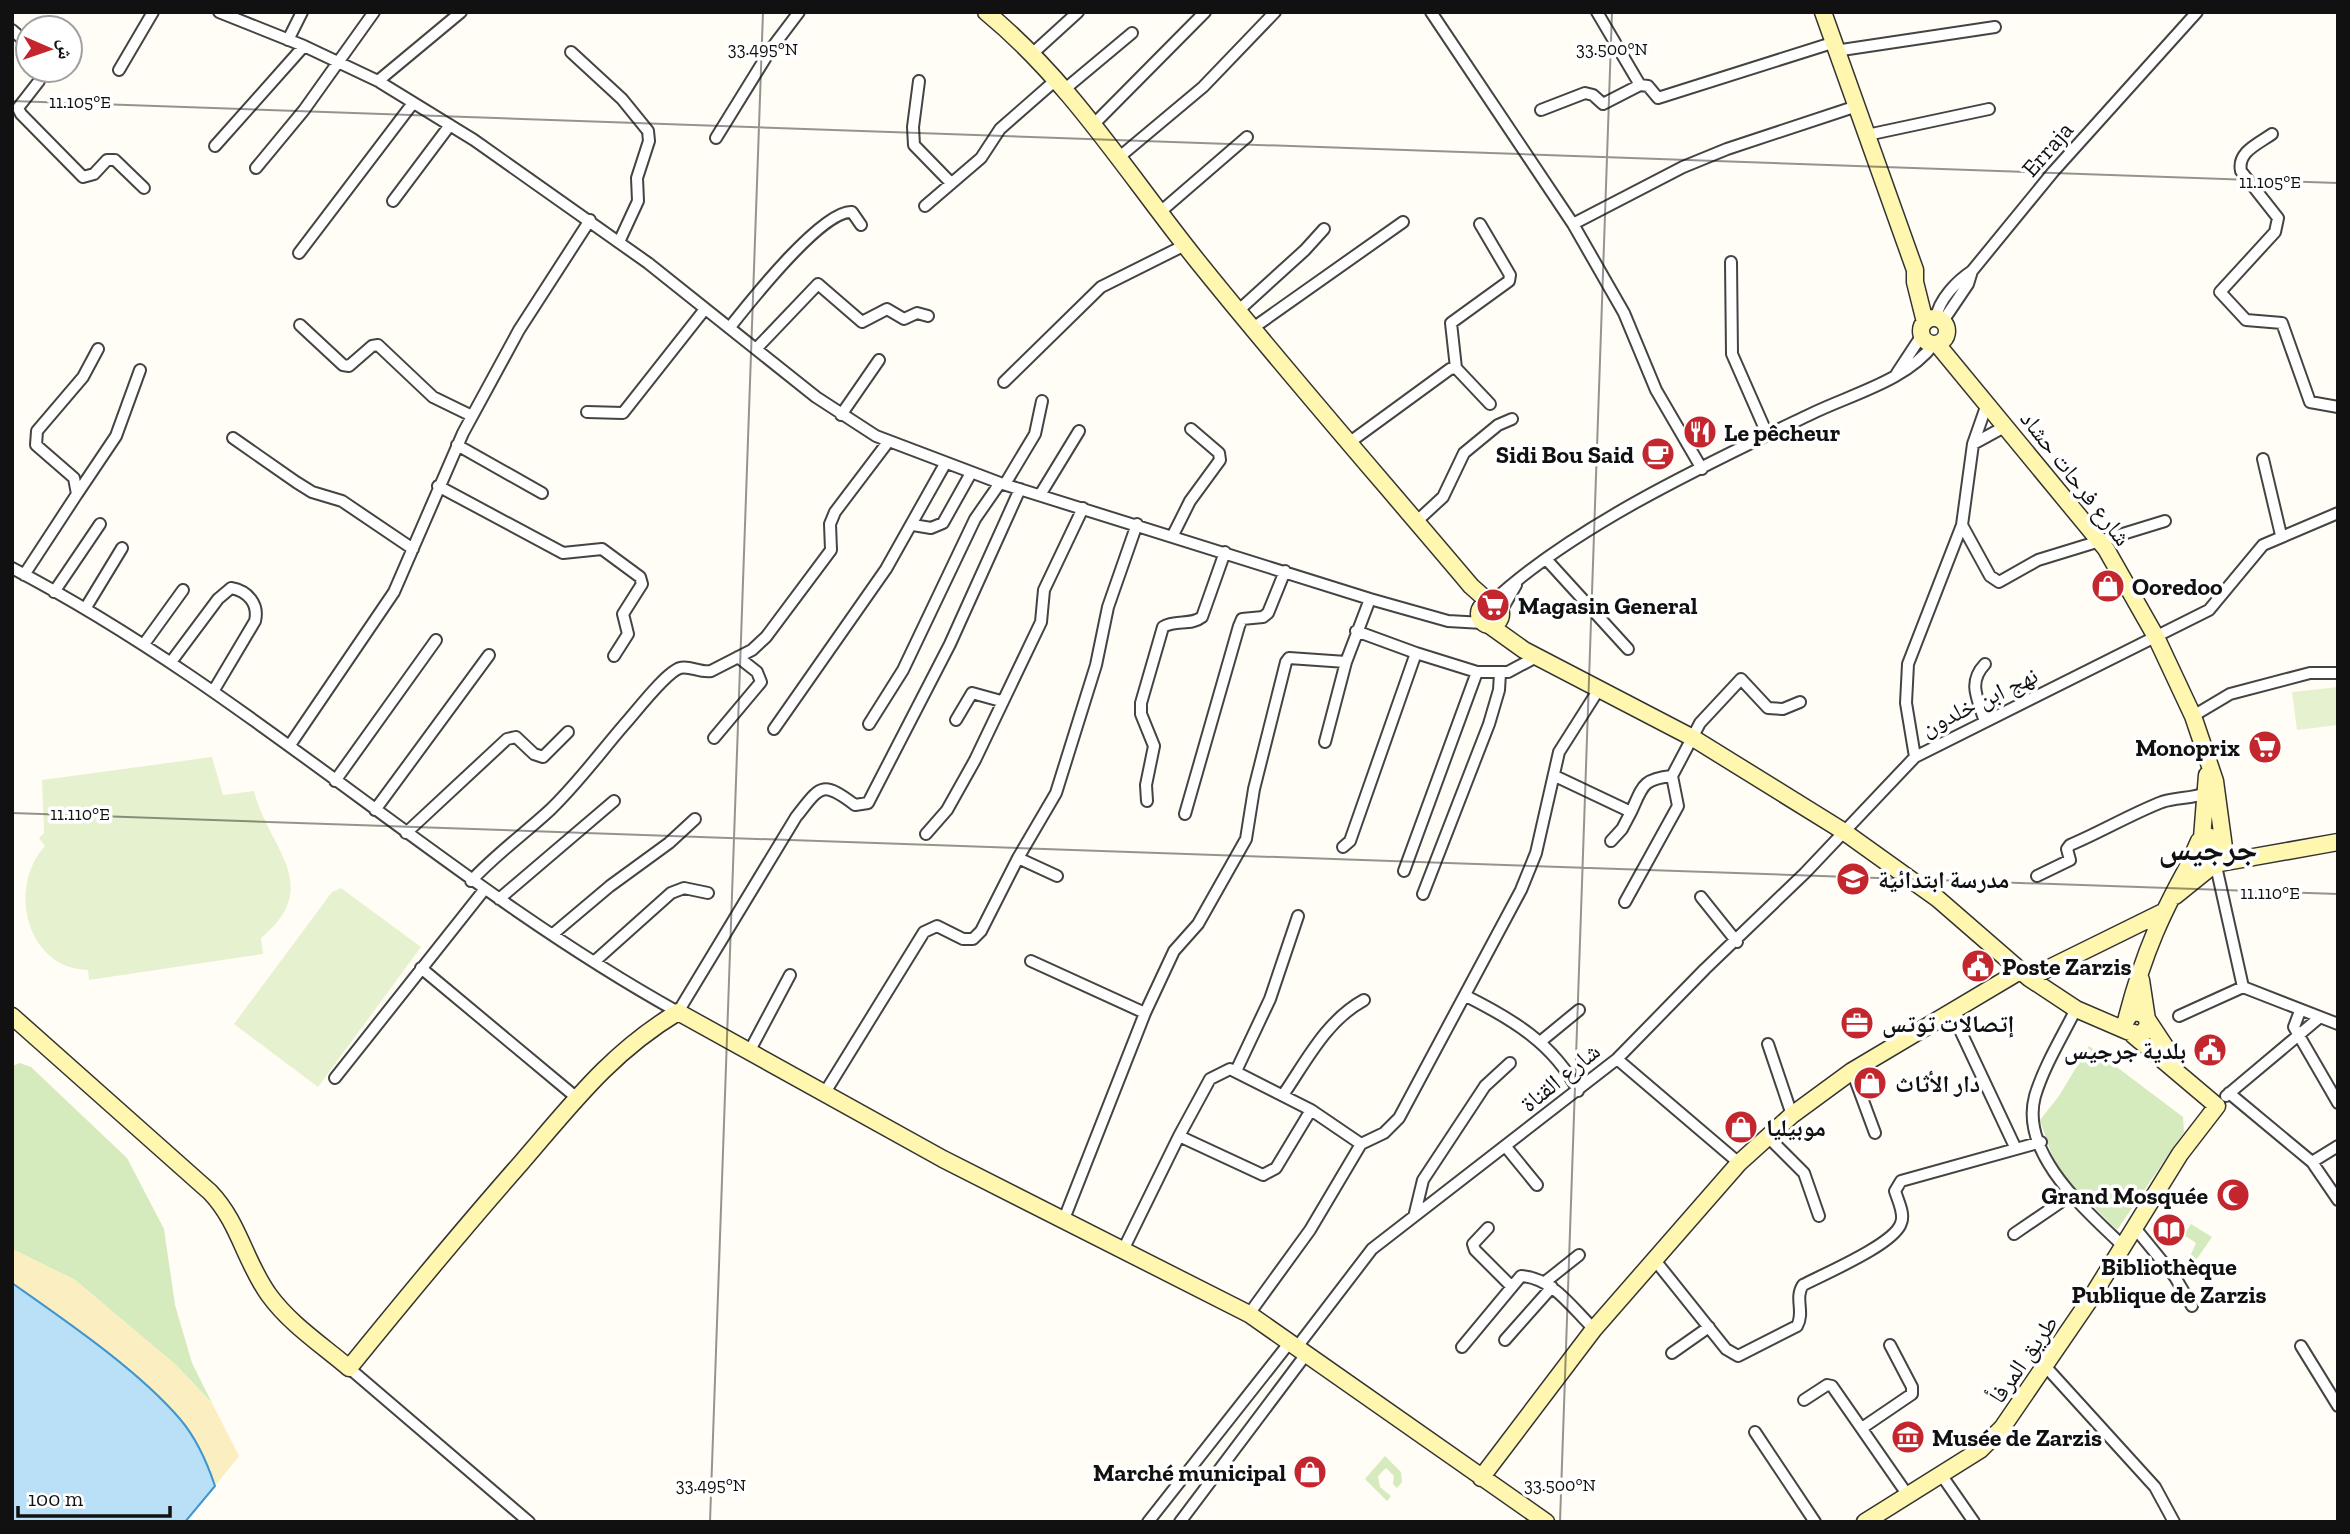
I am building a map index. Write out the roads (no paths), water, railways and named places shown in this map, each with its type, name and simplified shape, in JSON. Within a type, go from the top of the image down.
[{"type":"street","points":[[119,70],[153,12]]},
{"type":"street","points":[[219,12],[304,46],[378,81],[450,125],[590,220],[841,415],[888,442],[1020,489],[1370,599],[1448,621],[1490,613]]},
{"type":"street","points":[[250,25],[256,12]]},
{"type":"street","points":[[288,40],[302,12]]},
{"type":"street","points":[[256,168],[339,63],[374,12]]},
{"type":"street","points":[[378,81],[461,12]]},
{"type":"street","points":[[716,138],[771,49],[799,12]]},
{"type":"street","points":[[986,12],[1032,53],[1061,84],[1159,213],[1471,586],[1490,613],[1536,655],[1693,738],[1843,831],[1938,899],[2024,974],[2076,1009],[2095,1018],[2128,1026],[2217,1106],[2319,1018]]},
{"type":"street","points":[[1032,53],[1078,12]]},
{"type":"street","points":[[1093,125],[1205,12]]},
{"type":"street","points":[[1117,159],[1203,87],[1275,12]]},
{"type":"street","points":[[1432,12],[1573,224],[1624,313],[1656,390],[1702,469]]},
{"type":"street","points":[[1597,12],[1640,85]]},
{"type":"street","name":"شارع فرحات حشاد","points":[[1823,12],[1833,47],[1857,106],[1915,271],[1923,279],[1935,330],[1960,376],[1968,381],[2099,540],[2156,637],[2193,716],[2215,781],[2223,844]]},
{"type":"street","name":"Erraja","points":[[1490,613],[1521,576],[1633,506],[1768,436],[1896,376],[1919,362],[1935,330],[1968,284],[1972,271],[2053,172],[2197,12]]},
{"type":"street","points":[[1541,110],[1585,93],[1602,104],[1640,85],[1647,86],[1655,96],[1662,98],[1833,47],[1995,27]]},
{"type":"street","points":[[925,206],[981,158],[1007,121],[1132,33]]},
{"type":"street","points":[[215,146],[304,46]]},
{"type":"street","points":[[571,52],[622,99],[648,131],[649,141],[637,178],[638,201],[619,242]]},
{"type":"street","points":[[919,81],[912,138],[915,145],[951,183]]},
{"type":"street","points":[[37,84],[18,108],[83,177],[94,174],[110,159],[115,160],[144,188]]},
{"type":"street","points":[[299,253],[413,103]]},
{"type":"street","points":[[1573,224],[1683,167],[1727,149],[1857,106]]},
{"type":"street","points":[[1867,135],[1989,109]]},
{"type":"street","points":[[393,201],[450,125]]},
{"type":"street","points":[[2272,134],[2246,152],[2240,164],[2241,172],[2278,218],[2278,225],[2275,232],[2220,292],[2246,320],[2282,323],[2309,402],[2338,407]]},
{"type":"street","points":[[1159,213],[1247,137]]},
{"type":"street","points":[[730,327],[788,258],[837,214],[852,212],[861,225]]},
{"type":"street","points":[[290,745],[372,627],[404,573],[438,486],[472,416],[519,330],[590,220]]},
{"type":"street","points":[[1253,328],[1403,222]]},
{"type":"street","points":[[1480,224],[1510,275],[1509,281],[1451,323],[1456,368],[1490,404]]},
{"type":"street","points":[[1238,310],[1305,250],[1324,229]]},
{"type":"street","points":[[1004,382],[1101,287],[1185,245]]},
{"type":"street","points":[[1731,262],[1732,354],[1768,436]]},
{"type":"street","points":[[755,349],[818,284],[862,322],[887,309],[904,319],[917,313],[928,316]]},
{"type":"street","points":[[587,412],[623,413],[705,309]]},
{"type":"street","points":[[300,325],[343,365],[349,366],[372,346],[378,345],[433,397],[472,416]]},
{"type":"street","points":[[76,494],[74,478],[36,445],[35,438],[37,431],[83,377],[98,349]]},
{"type":"street","points":[[841,415],[879,359]]},
{"type":"street","points":[[1350,442],[1450,369],[1456,368]]},
{"type":"street","points":[[24,575],[116,436],[141,370]]},
{"type":"street","points":[[869,724],[907,661],[975,519],[1003,483],[1035,434],[1042,401]]},
{"type":"street","points":[[1914,757],[1906,703],[1908,664],[1962,524],[1973,444],[1987,404]]},
{"type":"street","points":[[1417,521],[1443,497],[1464,453],[1498,425],[1512,419]]},
{"type":"street","points":[[1973,444],[2006,426]]},
{"type":"street","points":[[1173,535],[1190,501],[1220,460],[1219,453],[1191,429]]},
{"type":"street","points":[[1040,495],[1079,431]]},
{"type":"street","points":[[233,438],[312,492],[342,501],[413,549]]},
{"type":"street","points":[[471,881],[494,856],[530,828],[576,784],[627,722],[675,671],[687,667],[704,673],[711,671],[738,657],[766,637],[831,550],[830,524],[835,512],[888,442]]},
{"type":"street","points":[[457,445],[542,493]]},
{"type":"street","points":[[2263,459],[2281,535]]},
{"type":"street","points":[[774,729],[825,659],[913,526],[945,464]]},
{"type":"street","points":[[913,526],[931,528],[943,523],[971,473]]},
{"type":"street","points":[[438,486],[564,553],[603,548],[640,578],[642,584],[623,614],[628,634],[614,656]]},
{"type":"street","points":[[349,1368],[433,1265],[577,1098],[623,1049],[678,1012],[777,849],[816,792],[821,788],[832,788],[855,805],[868,803],[950,644],[1020,489]]},
{"type":"street","points":[[926,834],[947,810],[964,780],[1041,622],[1044,590],[1083,508]]},
{"type":"street","name":"نهج ابن خلدون","points":[[1843,831],[1914,757],[2209,610],[2252,556],[2281,535],[2338,513]]},
{"type":"street","points":[[1962,524],[1990,576],[1999,582],[2038,560],[2165,521]]},
{"type":"street","points":[[54,592],[100,524]]},
{"type":"street","points":[[824,1094],[924,932],[937,926],[963,939],[973,939],[981,930],[1018,858],[1056,793],[1096,664],[1108,607],[1137,524]]},
{"type":"street","points":[[85,609],[122,548]]},
{"type":"street","points":[[1147,801],[1146,785],[1153,746],[1140,714],[1149,671],[1163,627],[1171,623],[1195,622],[1202,617],[1225,552]]},
{"type":"street","points":[[1546,559],[1628,649]]},
{"type":"street","points":[[12,568],[144,644],[214,690],[471,881],[595,961],[678,1012],[943,1159],[1124,1248],[1249,1314],[1546,1522]]},
{"type":"street","points":[[1185,814],[1239,626],[1242,619],[1263,617],[1268,613],[1285,571]]},
{"type":"street","points":[[171,662],[218,599],[230,588],[239,589],[254,602],[257,611],[255,621],[214,690]]},
{"type":"street","points":[[144,644],[183,590]]},
{"type":"street","points":[[1325,742],[1346,662],[1370,599]]},
{"type":"street","points":[[1356,631],[1477,672],[1500,673],[1536,655]]},
{"type":"street","points":[[335,781],[436,640]]},
{"type":"street","points":[[1343,847],[1350,841],[1416,653]]},
{"type":"street","points":[[375,810],[489,655]]},
{"type":"street","points":[[714,738],[761,682],[757,672],[738,657]]},
{"type":"street","points":[[1064,1219],[1145,1013],[1174,951],[1198,925],[1246,839],[1254,789],[1286,662],[1289,658],[1300,657],[1346,662]]},
{"type":"street","points":[[1985,664],[1976,674],[1973,685],[1985,722]]},
{"type":"street","points":[[1404,871],[1477,672]]},
{"type":"street","points":[[1423,894],[1489,724],[1499,690],[1500,673]]},
{"type":"street","points":[[2193,716],[2230,694],[2310,673],[2338,673]]},
{"type":"street","points":[[1625,902],[1678,806],[1672,776],[1700,723],[1741,679],[1768,708],[1783,709],[1800,702]]},
{"type":"street","points":[[1249,1314],[1310,1230],[1361,1144],[1384,1133],[1399,1118],[1521,890],[1536,853],[1559,752],[1599,689]]},
{"type":"street","points":[[956,720],[972,693],[1001,701]]},
{"type":"street","points":[[406,833],[507,739],[516,737],[534,754],[542,757],[568,732]]},
{"type":"street","name":"شارع فرحات حشاد","points":[[2202,838],[2209,763]]},
{"type":"street","points":[[1555,776],[1631,811]]},
{"type":"street","points":[[1611,841],[1622,830],[1645,783],[1653,778],[1672,776]]},
{"type":"street","points":[[2037,876],[2070,860],[2067,849],[2070,845],[2162,803],[2179,798],[2192,799],[2206,793]]},
{"type":"street","points":[[499,899],[614,801]]},
{"type":"street","points":[[553,934],[610,886],[669,843],[695,819]]},
{"type":"street","name":"شارع القناة","points":[[1298,1347],[1363,1259],[1415,1213],[1506,1147],[1617,1059],[1705,969],[1737,942],[1843,831]]},
{"type":"street","points":[[2269,854],[2223,844],[2213,836],[2202,838],[2195,847],[2199,862],[2215,866],[2338,842]]},
{"type":"street","points":[[1481,1478],[1594,1329],[1739,1163],[1792,1115],[1852,1071],[1952,1013],[2024,974],[2165,907],[2215,866],[2225,855],[2223,844]]},
{"type":"street","points":[[2128,1026],[2140,965],[2165,907],[2195,854]]},
{"type":"street","points":[[1018,858],[1057,876]]},
{"type":"street","points":[[2215,866],[2243,987]]},
{"type":"street","points":[[595,961],[671,893],[684,888],[708,893]]},
{"type":"street","points":[[335,1079],[484,890]]},
{"type":"street","points":[[1701,897],[1737,942]]},
{"type":"street","points":[[1236,1071],[1270,999],[1298,916]]},
{"type":"street","points":[[1031,961],[1145,1013]]},
{"type":"street","points":[[2140,965],[2146,1017],[2185,1076]]},
{"type":"street","points":[[421,968],[577,1098]]},
{"type":"street","points":[[749,1052],[790,975]]},
{"type":"street","points":[[2179,1016],[2243,987],[2338,1024]]},
{"type":"street","points":[[1466,996],[1501,1013],[1540,1042],[1568,1072],[1578,1091]]},
{"type":"street","points":[[1283,1096],[1330,1025],[1343,1012],[1364,1000]]},
{"type":"street","points":[[2076,1009],[2036,1095],[2034,1104],[2040,1142],[2053,1173],[2071,1195],[2123,1246]]},
{"type":"street","points":[[1540,1042],[1578,1010]]},
{"type":"street","points":[[2300,1011],[2294,1023],[2338,1103]]},
{"type":"street","points":[[2128,1026],[2137,1012],[2146,1017]]},
{"type":"street","points":[[1952,1013],[2016,1149]]},
{"type":"street","points":[[12,1016],[210,1192],[234,1223],[270,1296],[286,1314],[529,1522]]},
{"type":"street","points":[[1768,1044],[1792,1115]]},
{"type":"street","points":[[1617,1059],[1739,1163]]},
{"type":"street","points":[[1415,1213],[1423,1180],[1485,1086],[1510,1063]]},
{"type":"street","points":[[1124,1248],[1210,1079],[1222,1070],[1236,1071],[1311,1110],[1361,1144]]},
{"type":"street","points":[[1852,1071],[1875,1133]]},
{"type":"street","points":[[2229,1093],[2312,1162],[2338,1200]]},
{"type":"street","name":"طريق المرفأ","points":[[1865,1522],[1980,1450],[2002,1428],[2046,1367],[2180,1154],[2217,1106]]},
{"type":"street","points":[[1179,1136],[1263,1175],[1276,1168],[1311,1110]]},
{"type":"street","points":[[1768,1137],[1804,1173],[1819,1216]]},
{"type":"street","points":[[1654,1259],[1734,1356],[1748,1353],[1790,1331],[1800,1322],[1798,1293],[1803,1285],[1876,1246],[1899,1228],[1903,1217],[1895,1191],[1901,1181],[2040,1142]]},
{"type":"street","points":[[2312,1162],[2338,1146]]},
{"type":"street","points":[[1506,1147],[1537,1185]]},
{"type":"street","points":[[2014,1234],[2071,1195]]},
{"type":"street","points":[[1488,1228],[1473,1244],[1475,1250],[1512,1287]]},
{"type":"street","points":[[2135,1228],[2175,1278],[2192,1306]]},
{"type":"street","points":[[1505,1340],[1548,1284],[1579,1255]]},
{"type":"street","points":[[1462,1347],[1521,1276],[1548,1284],[1594,1329]]},
{"type":"street","points":[[1672,1353],[1709,1327]]},
{"type":"street","points":[[1862,1428],[1912,1394],[1912,1387],[1890,1345]]},
{"type":"street","points":[[2301,1346],[2338,1406]]},
{"type":"street","points":[[1148,1522],[1298,1347]]},
{"type":"street","points":[[1180,1522],[1298,1347]]},
{"type":"street","points":[[2046,1367],[2155,1487],[2174,1522]]},
{"type":"street","points":[[1804,1400],[1827,1385],[1832,1386],[1907,1494]]},
{"type":"street","points":[[1755,1432],[1815,1522]]},
{"type":"street","points":[[1940,1473],[1974,1522]]},
{"type":"water","points":[[12,1283],[123,1364],[163,1401],[192,1435],[215,1486],[185,1522],[12,1522]]},
{"type":"place","name":"Le pêcheur","points":[[1700,432]]},
{"type":"place","name":"Sidi Bou Said","points":[[1658,454]]},
{"type":"place","name":"Ooredoo","points":[[2108,586]]},
{"type":"place","name":"Magasin General","points":[[1493,605]]},
{"type":"place","name":"Monoprix","points":[[2265,747]]},
{"type":"place","name":"مدرسة ابتدائية","points":[[1853,879]]},
{"type":"place","name":"Poste Zarzis","points":[[1978,966]]},
{"type":"place","name":"إتصالات توتس","points":[[1857,1023]]},
{"type":"place","name":"بلدية جرجيس","points":[[2210,1050]]},
{"type":"place","name":"دار الأثاث","points":[[1870,1083]]},
{"type":"place","name":"موبيليا","points":[[1741,1127]]},
{"type":"place","name":"Grand Mosquée","points":[[2233,1195]]},
{"type":"place","name":"Bibliothèque Publique de Zarzis","points":[[2169,1230]]},
{"type":"place","name":"Musée de Zarzis","points":[[1908,1437]]},
{"type":"place","name":"Marché municipal","points":[[1310,1472]]},
{"type":"district","name":"جرجيس","points":[[2208,849]]}]
